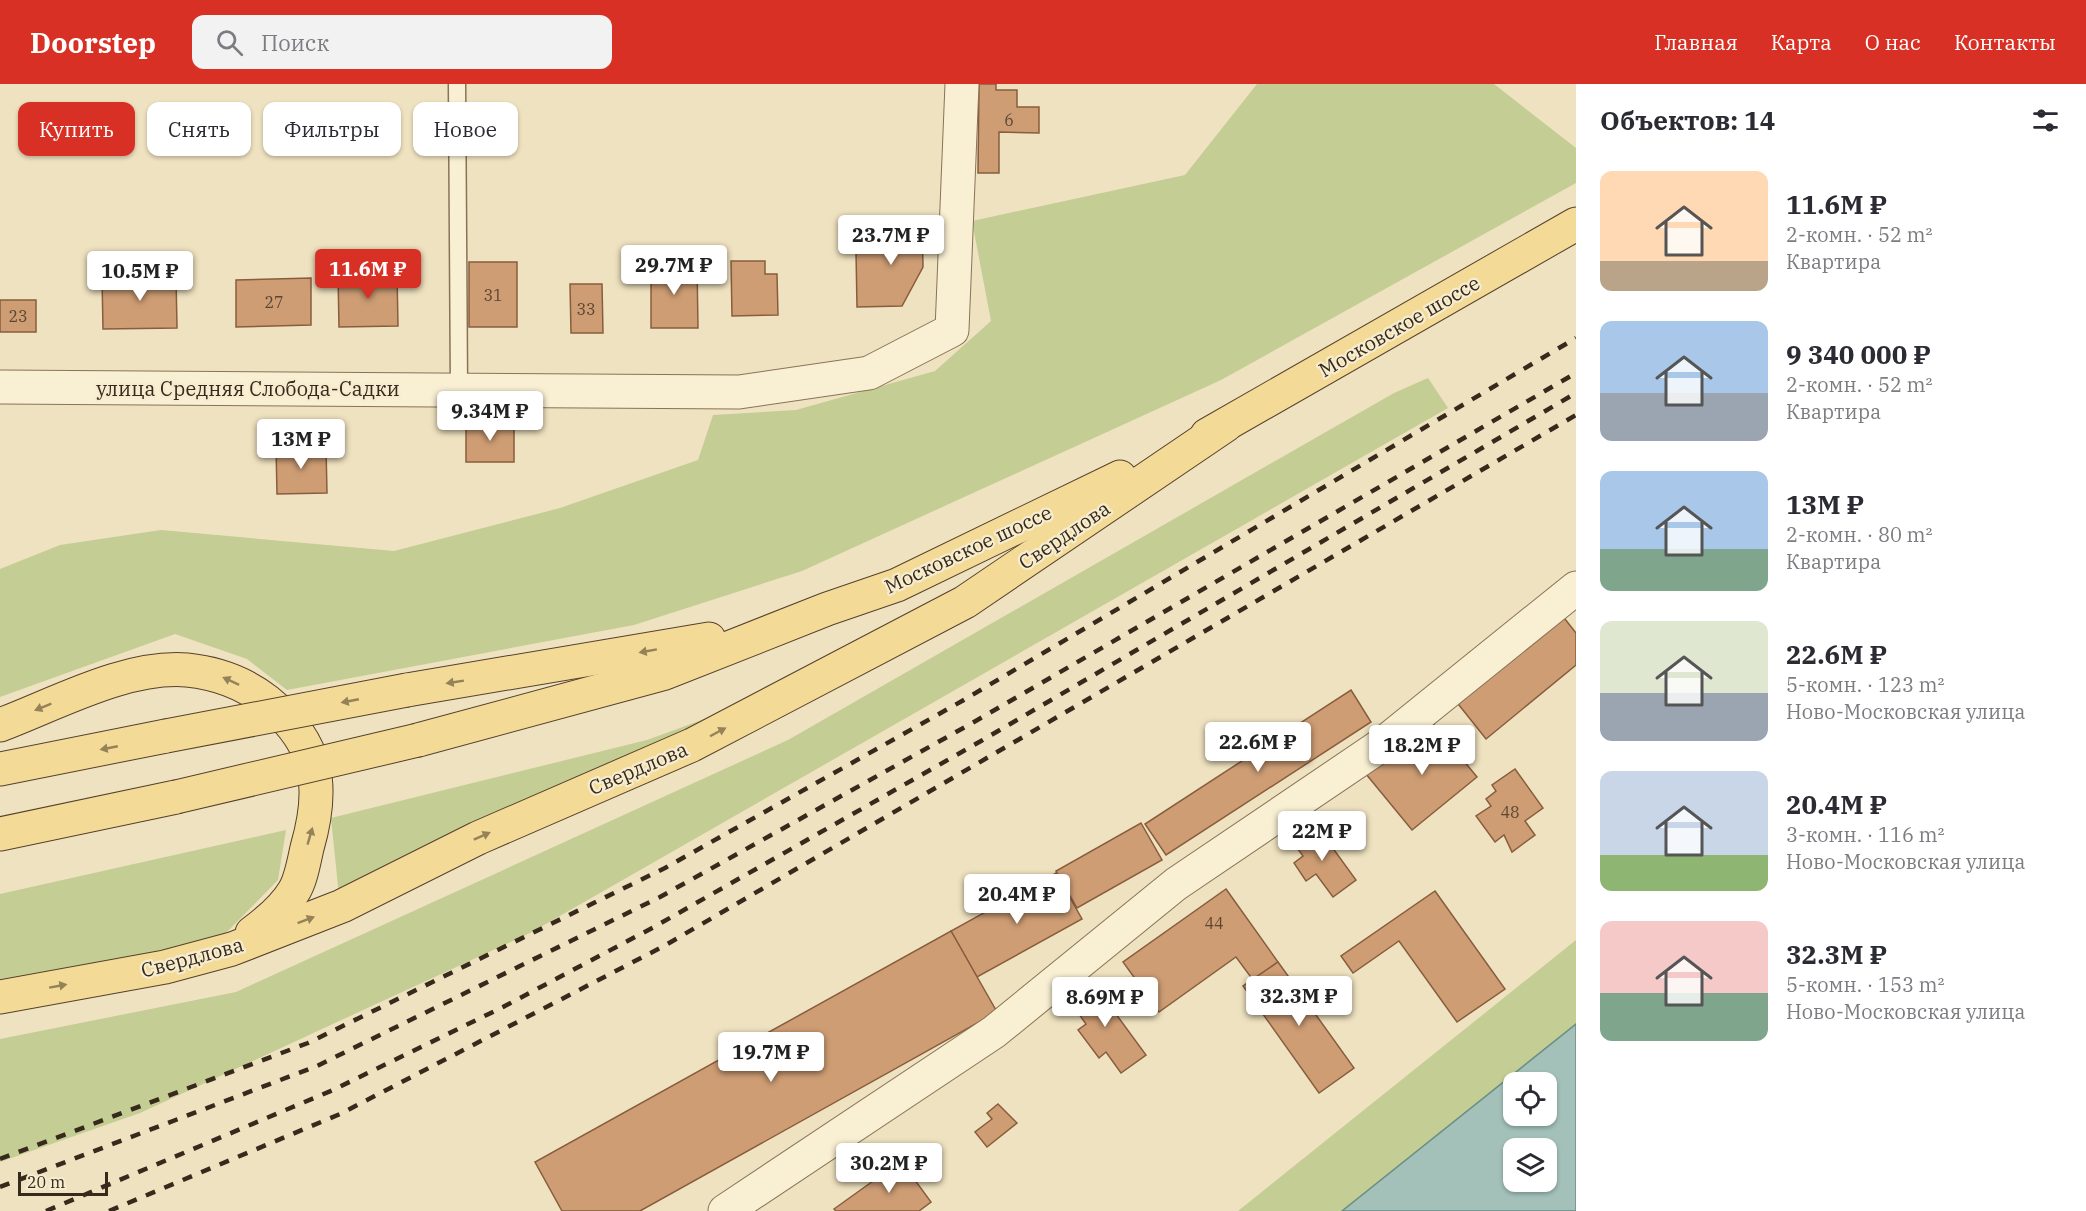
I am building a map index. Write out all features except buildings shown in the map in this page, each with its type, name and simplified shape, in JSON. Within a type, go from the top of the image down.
[{"type":"main road","name":"Московское шоссе","points":[[0,834],[176,797],[418,740],[665,673],[827,609],[897,585],[1226,425],[1576,224]]},
{"type":"main road","name":"Свердлова","points":[[0,997],[165,967],[232,949],[342,906],[478,838],[692,745],[965,602],[1226,425]]},
{"type":"main road","points":[[0,769],[407,690],[691,643],[827,609]]},
{"type":"main road","points":[[0,725],[91,688],[145,673],[186,670],[222,676],[255,692],[289,719],[307,746],[315,773],[316,815],[295,890],[274,916],[232,949]]},
{"type":"street","name":"улица Средняя Слобода-Садки","points":[[0,387],[739,392],[869,373],[952,330],[962,84]]},
{"type":"street","points":[[725,1211],[994,1032],[1176,884],[1380,746],[1576,588]]},
{"type":"lane","points":[[457,84],[459,389]]},
{"type":"green space","points":[[1257,84],[1494,84],[1576,148],[1576,183],[1221,380],[802,571],[634,625],[287,690],[247,659],[175,634],[0,697],[0,569],[60,545],[161,530],[394,551],[560,508],[698,460],[713,415],[796,410],[935,371],[991,321],[972,221],[1185,175]]},
{"type":"green space","points":[[1428,378],[1448,408],[530,933],[140,1113],[0,1162],[0,1039],[236,992],[788,740],[1394,393]]},
{"type":"green space","points":[[891,651],[339,896],[331,818],[647,740]]},
{"type":"green space","points":[[286,830],[278,880],[223,936],[120,966],[0,989],[0,894]]},
{"type":"green space","points":[[1576,940],[1576,1024],[1516,1072],[1503,1072],[1503,1083],[1361,1197],[1342,1211],[1238,1211]]},
{"type":"water","points":[[1576,1024],[1576,1211],[1342,1211],[1503,1082],[1503,1126],[1557,1126],[1557,1072],[1516,1072]]},
{"type":"railway","points":[[0,1159],[308,1043],[665,868],[962,701],[1576,338]]},
{"type":"railway","points":[[0,1187],[317,1066],[660,897],[974,722],[1576,373]]},
{"type":"railway","points":[[46,1211],[333,1090],[503,1007],[654,927],[981,741],[1576,393]]},
{"type":"railway","points":[[109,1211],[340,1114],[664,946],[1576,415]]}]
